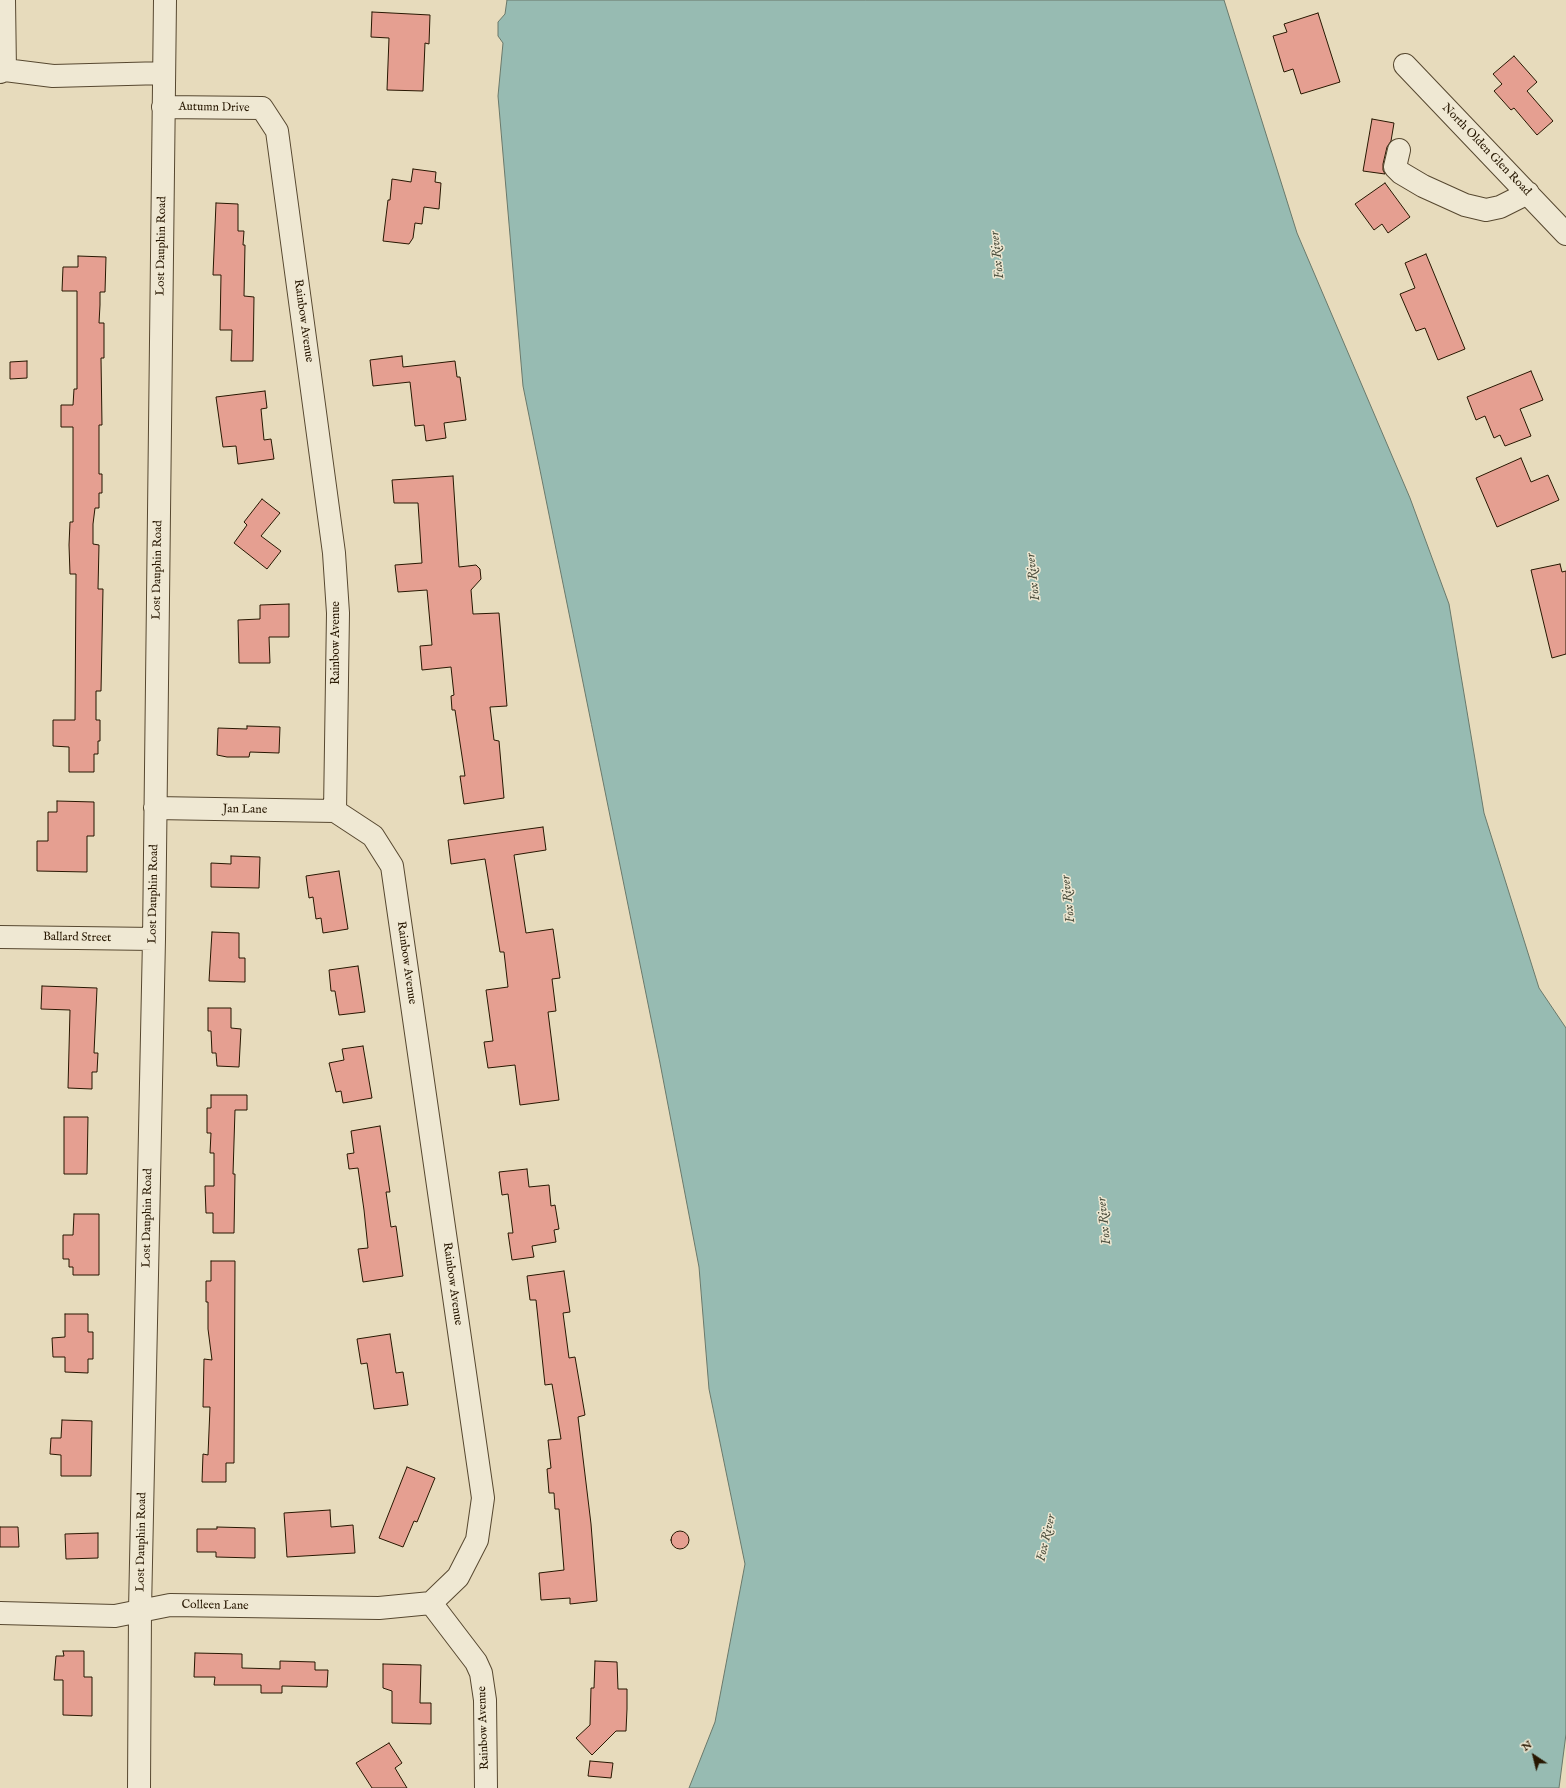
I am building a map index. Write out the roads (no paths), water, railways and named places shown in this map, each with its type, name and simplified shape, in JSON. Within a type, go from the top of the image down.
[{"type":"street","points":[[4,0],[2,71],[53,76],[164,73]]},
{"type":"street","name":"Lost Dauphin Road","points":[[139,1788],[140,1610],[154,939],[165,0]]},
{"type":"street","name":"North Olden Glen Road","points":[[1405,65],[1566,234]]},
{"type":"street","name":"Autumn Drive","points":[[163,107],[262,108],[278,131]]},
{"type":"street","name":"Rainbow Avenue","points":[[278,131],[334,553],[338,613],[335,811],[373,836],[392,866],[483,1498],[477,1540],[458,1577],[431,1603],[476,1662],[481,1673],[485,1700],[486,1788]]},
{"type":"street","points":[[1399,150],[1395,167],[1401,173],[1423,186],[1465,204],[1486,210],[1500,207],[1528,194]]},
{"type":"street","name":"Jan Lane","points":[[155,808],[335,811]]},
{"type":"street","name":"Ballard Street","points":[[0,937],[154,939]]},
{"type":"street","name":"Colleen Lane","points":[[0,1614],[115,1616],[170,1605],[379,1608],[431,1603]]},
{"type":"water","name":"Fox River","points":[[507,0],[1224,0],[1297,233],[1410,498],[1449,604],[1484,813],[1539,988],[1566,1028],[1566,1734],[1559,1788],[689,1788],[715,1722],[745,1564],[709,1389],[699,1267],[660,1063],[523,386],[498,96],[503,43],[498,36],[498,22],[505,14]]}]
